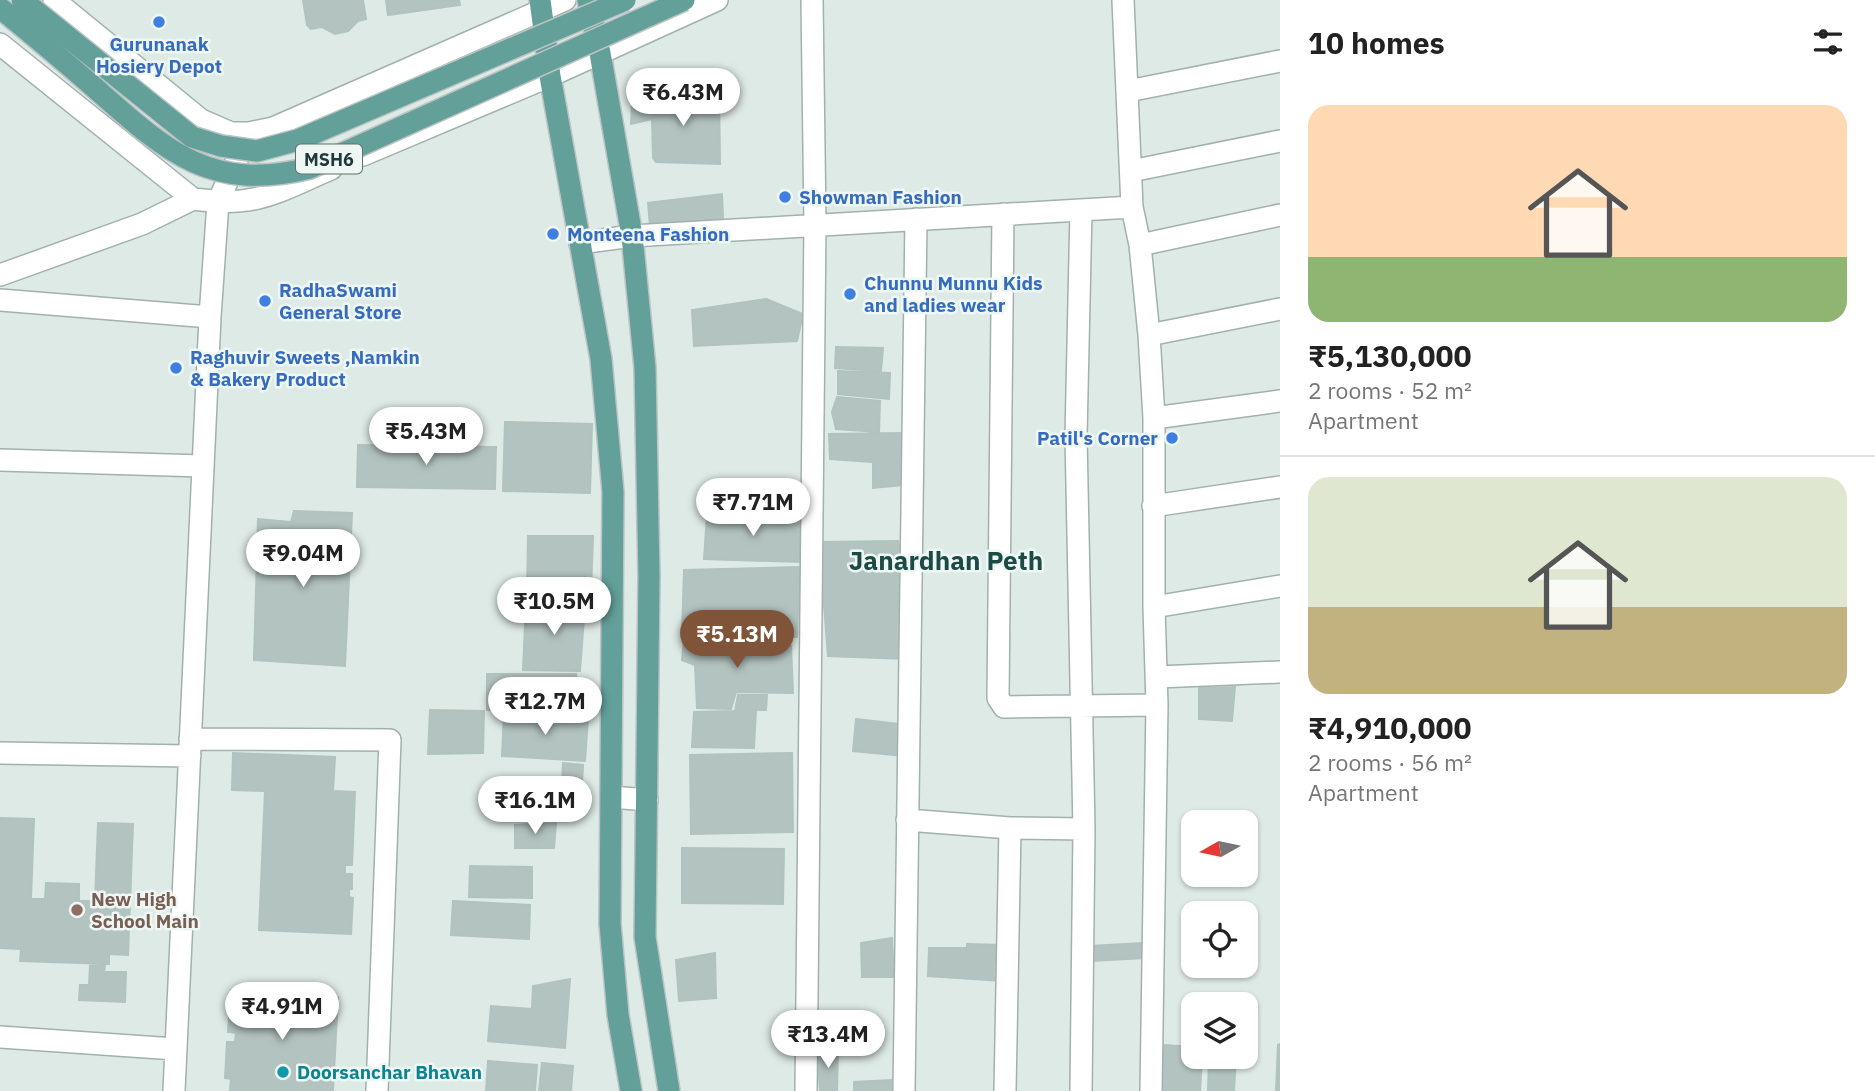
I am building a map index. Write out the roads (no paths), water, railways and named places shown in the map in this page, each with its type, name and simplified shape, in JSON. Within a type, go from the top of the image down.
[{"type":"main road","points":[[22,0],[192,137],[221,146],[257,151],[311,135],[625,0]]},
{"type":"main road","points":[[588,0],[632,236],[645,368],[649,576],[645,937],[669,1091]]},
{"type":"main road","name":"MSH6","points":[[0,8],[148,135],[180,157],[210,169],[256,176],[310,168],[684,0]]},
{"type":"main road","points":[[541,5],[550,76],[601,359],[614,492],[610,924],[618,1015],[631,1091]]},
{"type":"street","points":[[54,0],[201,120],[231,133],[249,133],[273,128],[541,5],[565,0]]},
{"type":"street","points":[[0,44],[193,199],[218,202],[249,200],[268,195],[550,76],[717,0]]},
{"type":"street","points":[[806,1091],[815,224],[812,0]]},
{"type":"street","points":[[1125,0],[1132,207],[1140,245],[1154,418],[1157,705],[1151,1091]]},
{"type":"street","points":[[1128,90],[1280,61]]},
{"type":"street","points":[[174,1091],[210,317],[218,202],[249,133]]},
{"type":"street","points":[[1130,172],[1280,141]]},
{"type":"street","points":[[0,275],[142,223],[193,199]]},
{"type":"street","points":[[580,243],[632,236],[815,224],[1132,207]]},
{"type":"street","points":[[1081,210],[1076,436],[1084,828],[1082,1091]]},
{"type":"street","points":[[1003,214],[999,698],[1004,707],[1157,705]]},
{"type":"street","points":[[1140,245],[1280,215]]},
{"type":"street","points":[[904,1091],[916,219]]},
{"type":"street","points":[[0,300],[210,317]]},
{"type":"street","points":[[1149,335],[1280,309]]},
{"type":"street","points":[[1154,418],[1280,401]]},
{"type":"street","points":[[0,460],[203,466]]},
{"type":"street","points":[[1153,506],[1280,487]]},
{"type":"street","points":[[1154,607],[1280,586]]},
{"type":"street","points":[[1157,677],[1280,672]]},
{"type":"street","points":[[0,752],[390,740],[377,1091]]},
{"type":"street","points":[[612,797],[647,800]]},
{"type":"street","points":[[907,820],[1010,828],[1084,828]]},
{"type":"street","points":[[1005,1091],[1010,828]]},
{"type":"street","points":[[0,1037],[175,1049]]},
{"type":"place","name":"Gurunanak Hosiery Depot","points":[[159,22]]},
{"type":"place","name":"Showman Fashion","points":[[785,197]]},
{"type":"place","name":"Monteena Fashion","points":[[553,234]]},
{"type":"place","name":"Chunnu Munnu Kids and ladies wear","points":[[850,294]]},
{"type":"place","name":"RadhaSwami General Store","points":[[265,301]]},
{"type":"place","name":"Raghuvir Sweets ,Namkin & Bakery Product","points":[[176,368]]},
{"type":"place","name":"Patil's Corner","points":[[1172,438]]},
{"type":"place","name":"New High School Main","points":[[77,910]]},
{"type":"place","name":"Doorsanchar Bhavan","points":[[283,1072]]},
{"type":"district","name":"Janardhan Peth","points":[[946,560]]}]
